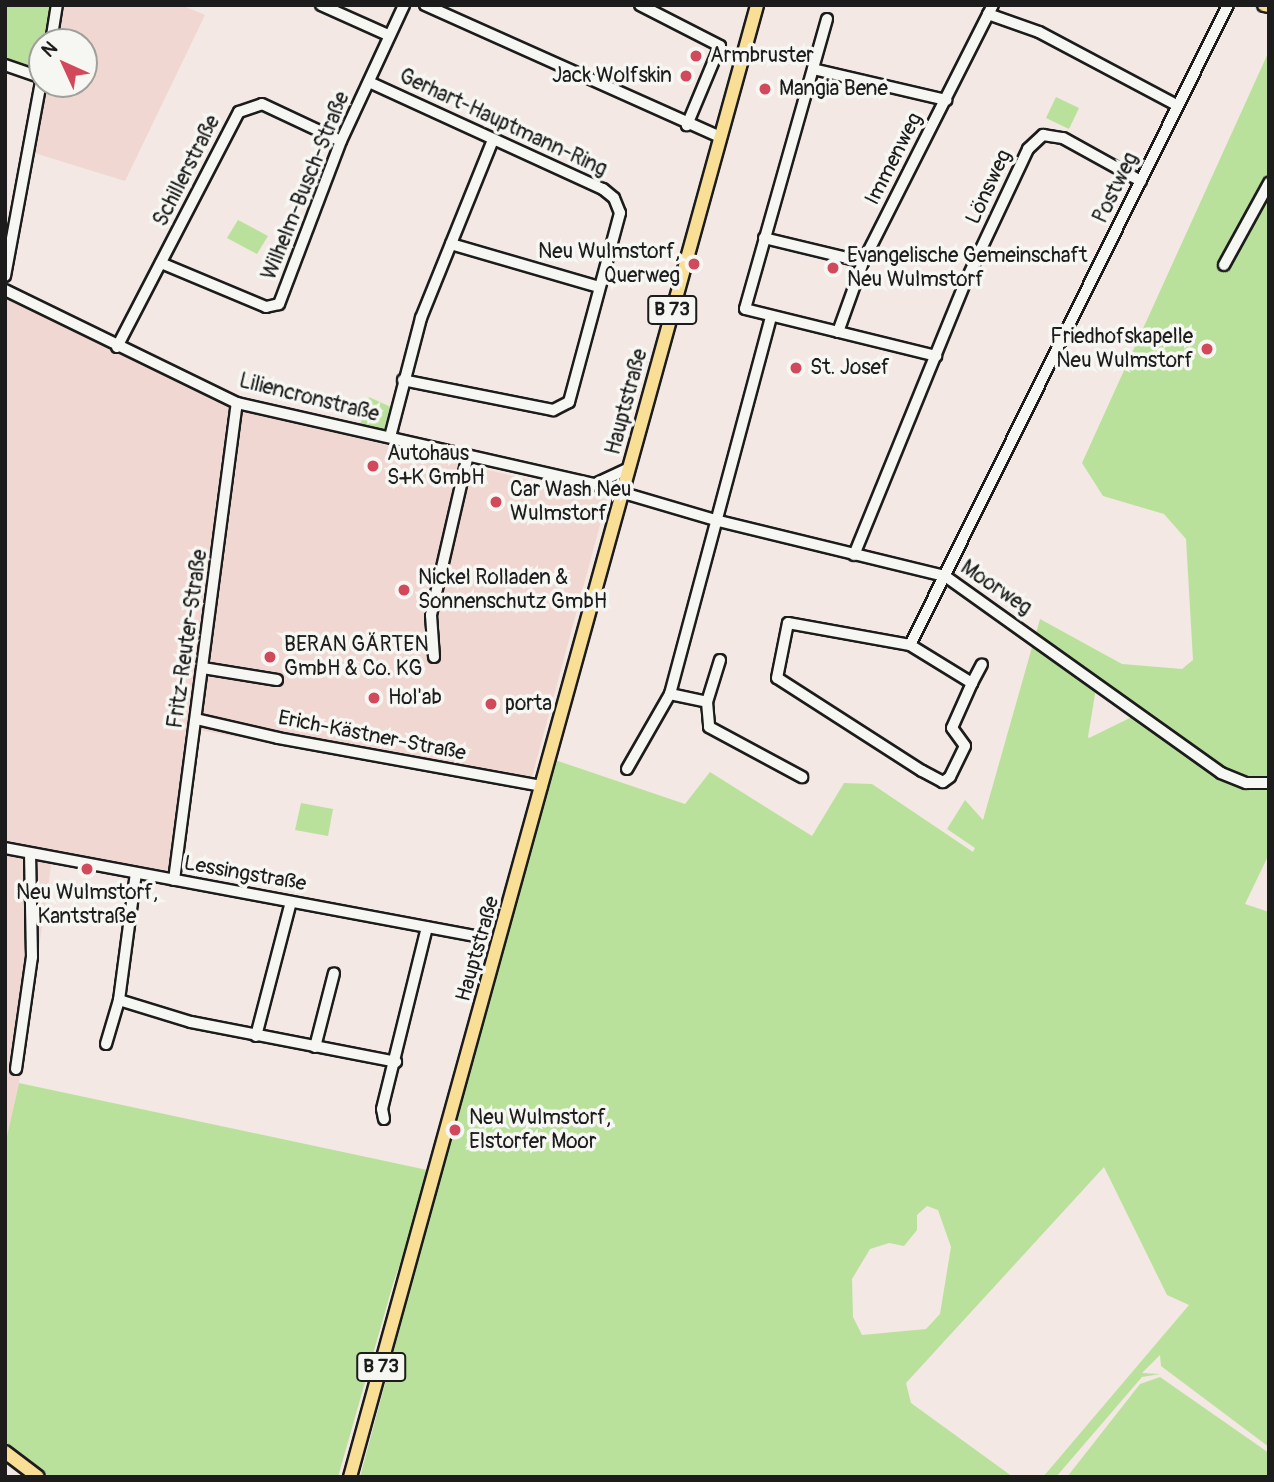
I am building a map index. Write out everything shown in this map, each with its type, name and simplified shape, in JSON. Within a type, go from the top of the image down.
[{"type":"main road","name":"Hauptstraße","points":[[351,1477],[757,5]]},
{"type":"main road","points":[[5,1452],[37,1477]]},
{"type":"street","points":[[53,28],[57,5]]},
{"type":"street","points":[[321,5],[388,35]]},
{"type":"street","name":"Wilhelm-Busch-Straße","points":[[161,263],[266,307],[279,304],[341,141],[404,5]]},
{"type":"street","points":[[425,5],[687,125],[720,137]]},
{"type":"street","points":[[640,5],[720,46],[687,125]]},
{"type":"street","name":"Postweg","points":[[910,645],[1228,5]]},
{"type":"street","points":[[990,8],[1178,106]]},
{"type":"street","name":"Immenweg","points":[[838,332],[863,262],[990,8]]},
{"type":"street","points":[[827,19],[745,309],[936,356]]},
{"type":"street","points":[[5,65],[28,72]]},
{"type":"street","points":[[813,69],[946,100]]},
{"type":"street","name":"Gerhart-Hauptmann-Ring","points":[[369,82],[614,198],[620,213],[574,392],[569,402],[553,410],[403,380]]},
{"type":"street","points":[[5,276],[38,98]]},
{"type":"street","name":"Schillerstraße","points":[[117,347],[228,127],[249,105],[262,104],[341,141]]},
{"type":"street","name":"Lönsweg","points":[[854,555],[936,356],[1027,149],[1043,135],[1063,138],[1141,181]]},
{"type":"street","points":[[390,437],[403,380],[451,244],[493,140]]},
{"type":"street","points":[[1224,265],[1269,183]]},
{"type":"street","points":[[764,238],[863,262]]},
{"type":"street","points":[[451,244],[599,287]]},
{"type":"street","name":"Liliencronstraße","points":[[5,290],[117,347],[237,403],[622,492]]},
{"type":"street","points":[[626,769],[670,694],[719,521],[771,316]]},
{"type":"street","name":"Fritz-Reuter-Straße","points":[[174,880],[237,403]]},
{"type":"street","points":[[434,657],[431,615],[468,455]]},
{"type":"street","points":[[593,484],[629,468]]},
{"type":"street","name":"Moorweg","points":[[622,492],[719,521],[945,576],[1221,773],[1246,783],[1269,783]]},
{"type":"street","points":[[972,683],[910,645],[783,622],[777,677],[943,782],[965,746],[952,728],[982,664]]},
{"type":"street","points":[[720,660],[706,702],[709,727],[802,777]]},
{"type":"street","points":[[203,668],[277,680]]},
{"type":"street","points":[[670,694],[706,702]]},
{"type":"street","name":"Erich-Kästner-Straße","points":[[196,719],[228,729],[542,786]]},
{"type":"street","name":"Lessingstraße","points":[[5,848],[479,937]]},
{"type":"street","points":[[16,1069],[32,957],[30,854]]},
{"type":"street","points":[[106,1044],[119,1000],[136,873]]},
{"type":"street","points":[[256,1036],[291,902]]},
{"type":"street","points":[[384,1119],[382,1109],[396,1062],[427,927]]},
{"type":"street","points":[[315,1047],[334,973]]},
{"type":"street","points":[[119,1000],[191,1023],[396,1062]]},
{"type":"shaded area","points":[[57,5],[181,5],[205,15],[125,181],[28,151],[39,98],[98,98],[98,28],[53,28]]},
{"type":"shaded area","points":[[5,295],[235,408],[607,499],[529,788],[198,730],[175,883],[52,859],[19,1083],[5,1145]]},
{"type":"green space","points":[[5,5],[57,5],[53,28],[28,28],[28,72],[5,65]]},
{"type":"green space","points":[[1269,51],[1269,854],[1245,904],[1269,912],[1269,1447],[1161,1366],[1160,1355],[1142,1373],[1160,1374],[1142,1377],[1056,1477],[1043,1477],[1189,1305],[1167,1295],[1104,1167],[906,1383],[911,1403],[1013,1477],[360,1477],[552,759],[685,804],[710,772],[812,836],[844,783],[872,784],[973,852],[975,848],[947,829],[965,800],[983,820],[1040,619],[1122,664],[1182,669],[1193,660],[1186,539],[1164,514],[1103,496],[1082,463]],"holes":[[[1097,682],[1140,713],[1089,738],[1088,737]],[[927,1206],[938,1210],[951,1247],[940,1314],[926,1329],[862,1335],[853,1317],[852,1279],[870,1249],[889,1243],[904,1246],[917,1230],[917,1215]]]},
{"type":"green space","points":[[1056,97],[1079,108],[1069,129],[1046,118]]},
{"type":"green space","points":[[238,220],[268,236],[257,254],[227,238]]},
{"type":"green space","points":[[369,397],[393,408],[387,431],[360,425]]},
{"type":"green space","points":[[301,803],[333,809],[328,836],[295,830]]},
{"type":"green space","points":[[19,1083],[432,1171],[393,1284],[338,1477],[50,1477],[5,1443],[5,1145]]},
{"type":"green space","points":[[1160,1377],[1269,1453],[1269,1477],[1067,1477],[1140,1384]]},
{"type":"place","name":"Armbruster","points":[[696,56]]},
{"type":"place","name":"Jack Wolfskin","points":[[686,76]]},
{"type":"place","name":"Mangia Bene","points":[[765,89]]},
{"type":"place","name":"Neu Wulmstorf, Querweg","points":[[694,264]]},
{"type":"place","name":"Evangelische Gemeinschaft Neu Wulmstorf","points":[[833,268]]},
{"type":"place","name":"Friedhofskapelle Neu Wulmstorf","points":[[1207,349]]},
{"type":"place","name":"St. Josef","points":[[796,368]]},
{"type":"place","name":"Autohaus S+K GmbH","points":[[373,466]]},
{"type":"place","name":"Car Wash Neu Wulmstorf","points":[[496,502]]},
{"type":"place","name":"Nickel Rolladen & Sonnenschutz GmbH","points":[[404,590]]},
{"type":"place","name":"BERAN GÄRTEN GmbH & Co. KG","points":[[270,657]]},
{"type":"place","name":"Hol'ab","points":[[374,698]]},
{"type":"place","name":"porta","points":[[491,704]]},
{"type":"place","name":"Neu Wulmstorf, Kantstraße","points":[[87,869]]},
{"type":"place","name":"Neu Wulmstorf, Elstorfer Moor","points":[[455,1130]]}]
